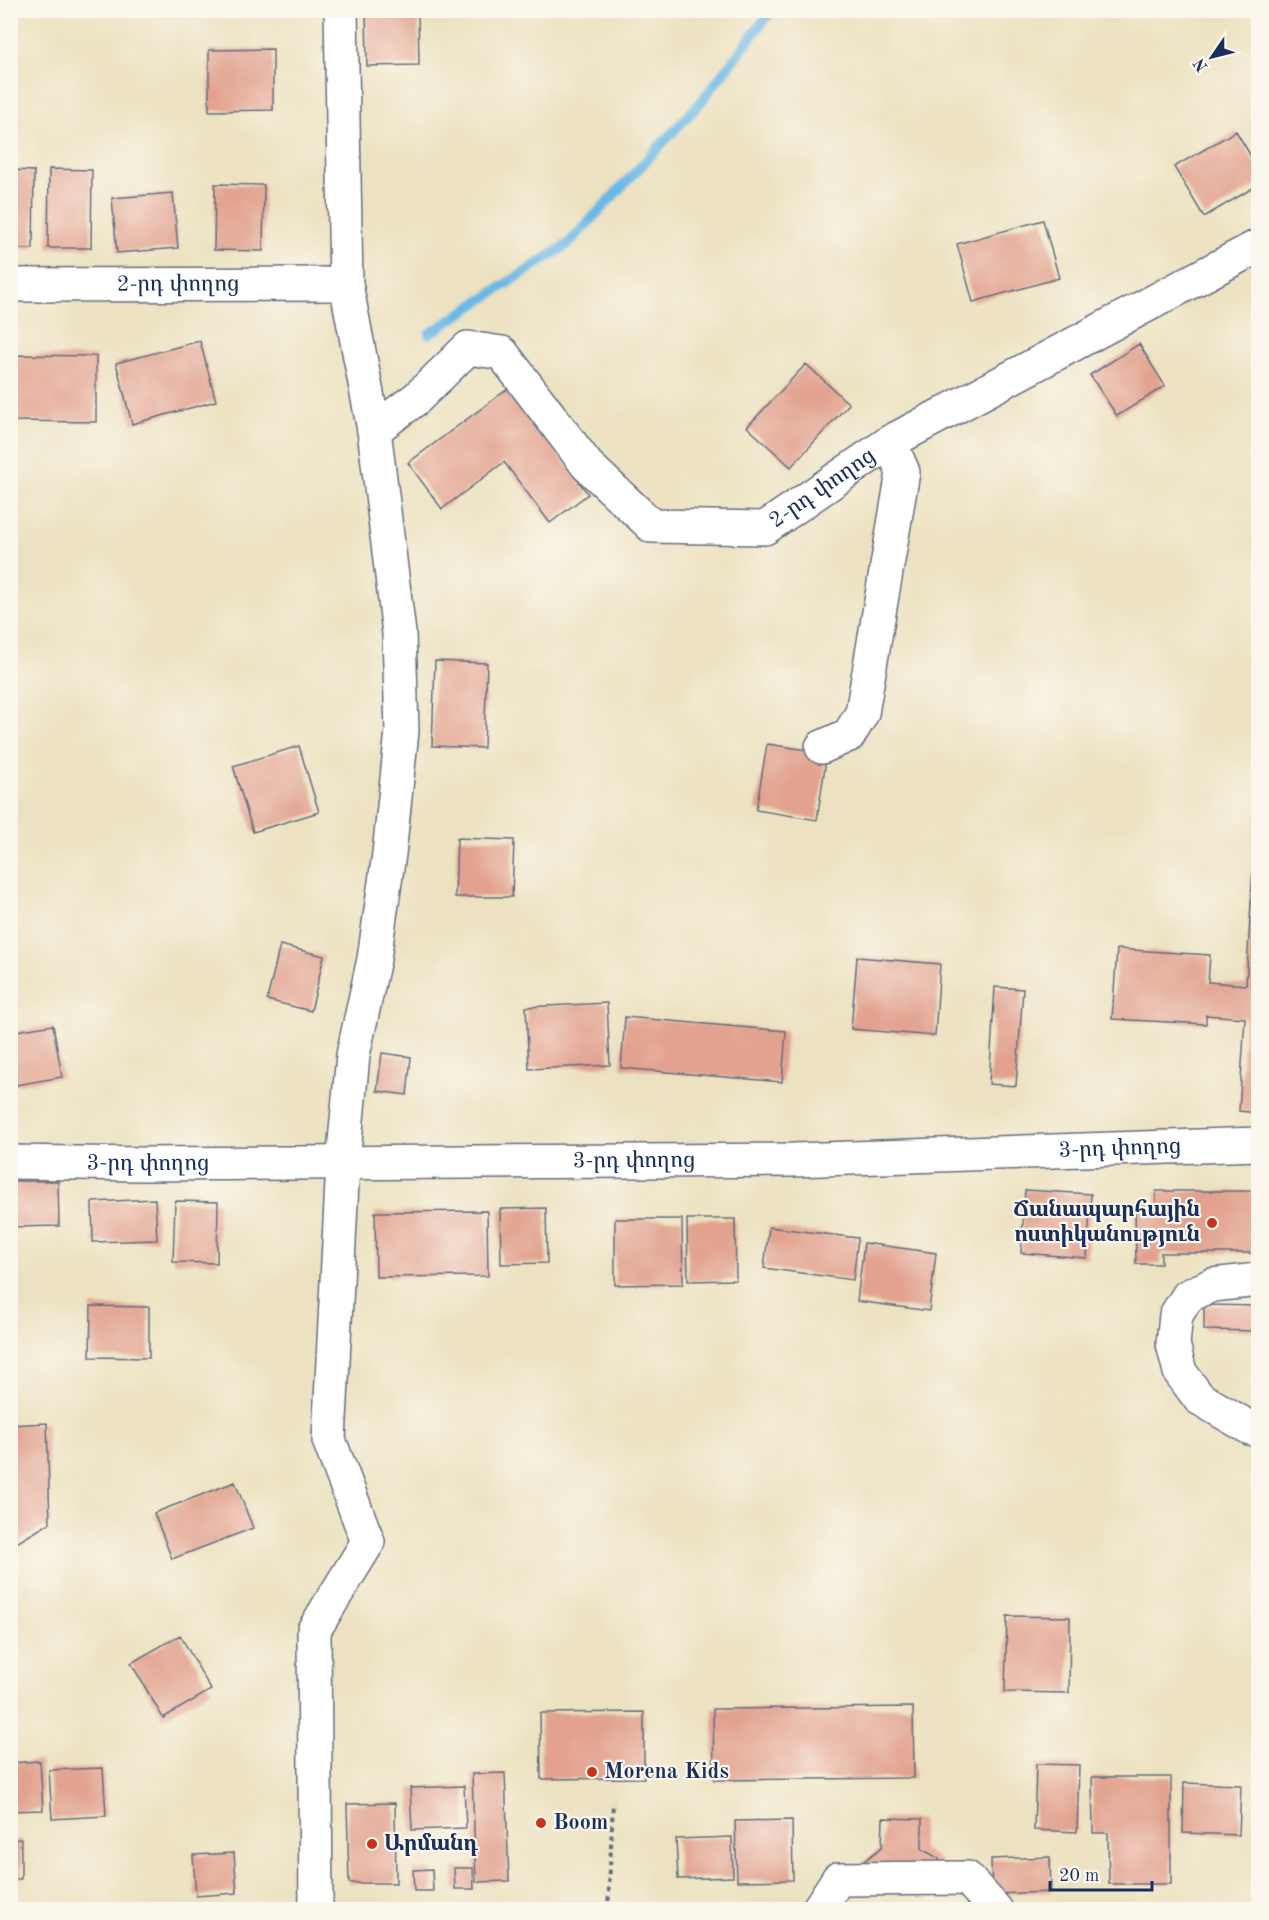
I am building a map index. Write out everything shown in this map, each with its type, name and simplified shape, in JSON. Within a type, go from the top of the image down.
[{"type":"street","points":[[316,1910],[314,1630],[368,1542],[329,1440],[343,1163],[353,1055],[374,958],[389,854],[402,731],[399,633],[374,430],[346,284],[341,10]]},
{"type":"street","name":"2-րդ փողոց","points":[[374,430],[417,398],[468,348],[502,352],[587,465],[652,526],[765,528],[890,442],[1258,246]]},
{"type":"street","name":"2-րդ փողոց","points":[[10,285],[346,284]]},
{"type":"street","points":[[822,747],[849,735],[862,713],[903,472],[890,442]]},
{"type":"street","name":"3-րդ փողոց","points":[[10,1162],[343,1163],[793,1160],[1258,1144]]},
{"type":"street","points":[[1258,1280],[1212,1285],[1188,1296],[1176,1315],[1173,1344],[1180,1372],[1199,1398],[1250,1428],[1258,1430]]},
{"type":"street","points":[[818,1910],[838,1879],[967,1878],[996,1910]]},
{"type":"path","points":[[608,1910],[613,1802]]},
{"type":"building","points":[[366,10],[418,10],[419,65],[367,66]]},
{"type":"building","points":[[273,49],[273,110],[209,111],[209,50]]},
{"type":"building","points":[[1236,131],[1258,168],[1258,185],[1204,217],[1174,167]]},
{"type":"building","points":[[49,169],[92,170],[91,248],[48,248]]},
{"type":"building","points":[[10,170],[34,171],[33,249],[10,249]]},
{"type":"building","points":[[215,184],[264,185],[263,251],[214,250]]},
{"type":"building","points":[[173,193],[178,248],[117,253],[112,198]]},
{"type":"building","points":[[1043,220],[1059,278],[973,302],[957,244]]},
{"type":"building","points":[[200,341],[216,401],[132,424],[116,363]]},
{"type":"building","points":[[1139,344],[1165,386],[1117,416],[1090,375]]},
{"type":"building","points":[[10,355],[96,356],[96,422],[10,421]]},
{"type":"building","points":[[806,364],[849,404],[791,467],[747,427]]},
{"type":"building","points":[[509,388],[588,494],[550,523],[504,462],[442,509],[408,463]]},
{"type":"building","points":[[435,661],[487,663],[484,748],[432,746]]},
{"type":"building","points":[[767,744],[827,753],[817,820],[756,810]]},
{"type":"building","points":[[299,746],[319,812],[253,832],[233,766]]},
{"type":"building","points":[[1256,819],[1258,819],[1258,1113],[1239,1111],[1245,1018],[1206,1015],[1206,1024],[1112,1019],[1117,949],[1210,955],[1208,982],[1246,985]]},
{"type":"building","points":[[457,838],[514,840],[512,897],[455,897]]},
{"type":"building","points":[[280,945],[324,956],[311,1011],[267,1000]]},
{"type":"building","points":[[857,957],[940,964],[935,1036],[851,1029]]},
{"type":"building","points":[[995,987],[1023,989],[1016,1086],[989,1084]]},
{"type":"building","points":[[607,1003],[610,1065],[529,1069],[526,1007]]},
{"type":"building","points":[[625,1017],[786,1031],[782,1082],[621,1068]]},
{"type":"building","points":[[53,1025],[62,1077],[10,1086],[10,1032]]},
{"type":"building","points":[[382,1053],[411,1057],[407,1095],[377,1091]]},
{"type":"building","points":[[10,1181],[58,1181],[59,1226],[10,1227]]},
{"type":"building","points":[[1025,1190],[1091,1194],[1087,1258],[1021,1253]]},
{"type":"building","points":[[1156,1191],[1258,1191],[1258,1253],[1161,1253],[1161,1264],[1136,1264],[1135,1205],[1156,1205]]},
{"type":"building","points":[[155,1199],[157,1240],[93,1242],[92,1202]]},
{"type":"building","points":[[175,1201],[218,1202],[217,1263],[173,1262]]},
{"type":"building","points":[[546,1208],[547,1263],[501,1264],[500,1209]]},
{"type":"building","points":[[487,1211],[488,1276],[376,1277],[375,1212]]},
{"type":"building","points":[[615,1219],[682,1219],[683,1284],[615,1285]]},
{"type":"building","points":[[687,1219],[735,1219],[736,1280],[688,1281]]},
{"type":"building","points":[[769,1227],[858,1238],[853,1280],[764,1268]]},
{"type":"building","points":[[864,1243],[936,1253],[929,1311],[857,1301]]},
{"type":"building","points":[[1204,1305],[1258,1306],[1258,1331],[1204,1330]]},
{"type":"building","points":[[91,1306],[149,1307],[149,1358],[90,1357]]},
{"type":"building","points":[[47,1423],[50,1523],[10,1547],[10,1425]]},
{"type":"building","points":[[235,1482],[253,1528],[172,1559],[154,1513]]},
{"type":"building","points":[[1007,1616],[1070,1617],[1069,1693],[1005,1692]]},
{"type":"building","points":[[180,1635],[211,1690],[163,1718],[131,1663]]},
{"type":"building","points":[[913,1707],[914,1778],[714,1780],[713,1709]]},
{"type":"building","points":[[644,1712],[644,1778],[541,1779],[540,1713]]},
{"type":"building","points":[[40,1761],[43,1810],[10,1811],[10,1763]]},
{"type":"building","points":[[1036,1764],[1079,1765],[1077,1832],[1034,1830]]},
{"type":"building","points":[[103,1768],[106,1816],[52,1819],[49,1770]]},
{"type":"building","points":[[505,1773],[509,1881],[476,1882],[472,1774]]},
{"type":"building","points":[[1092,1777],[1171,1777],[1171,1884],[1109,1884],[1108,1833],[1093,1833]]},
{"type":"building","points":[[1184,1783],[1241,1785],[1239,1835],[1183,1833]]},
{"type":"building","points":[[464,1786],[466,1828],[412,1830],[410,1788]]},
{"type":"building","points":[[395,1803],[396,1883],[349,1883],[347,1804]]},
{"type":"building","points":[[883,1818],[922,1819],[922,1849],[938,1858],[944,1867],[860,1871],[863,1862],[882,1847]]},
{"type":"building","points":[[792,1820],[793,1880],[737,1881],[735,1821]]},
{"type":"building","points":[[732,1837],[733,1877],[678,1879],[676,1839]]},
{"type":"building","points":[[21,1839],[21,1879],[10,1879],[10,1840]]},
{"type":"building","points":[[234,1853],[237,1893],[196,1896],[193,1855]]},
{"type":"building","points":[[1050,1857],[1051,1892],[992,1894],[991,1859]]},
{"type":"building","points":[[454,1868],[473,1868],[474,1889],[455,1889]]},
{"type":"building","points":[[432,1869],[433,1891],[414,1891],[413,1870]]},
{"type":"waterway","points":[[429,334],[568,244],[700,103],[772,10]]},
{"type":"place","name":"Ճանապարհային ոստիկանություն","points":[[1212,1223]]},
{"type":"place","name":"Morena Kids","points":[[592,1772]]},
{"type":"place","name":"Boom","points":[[541,1823]]},
{"type":"place","name":"Արմանդ","points":[[372,1844]]}]
